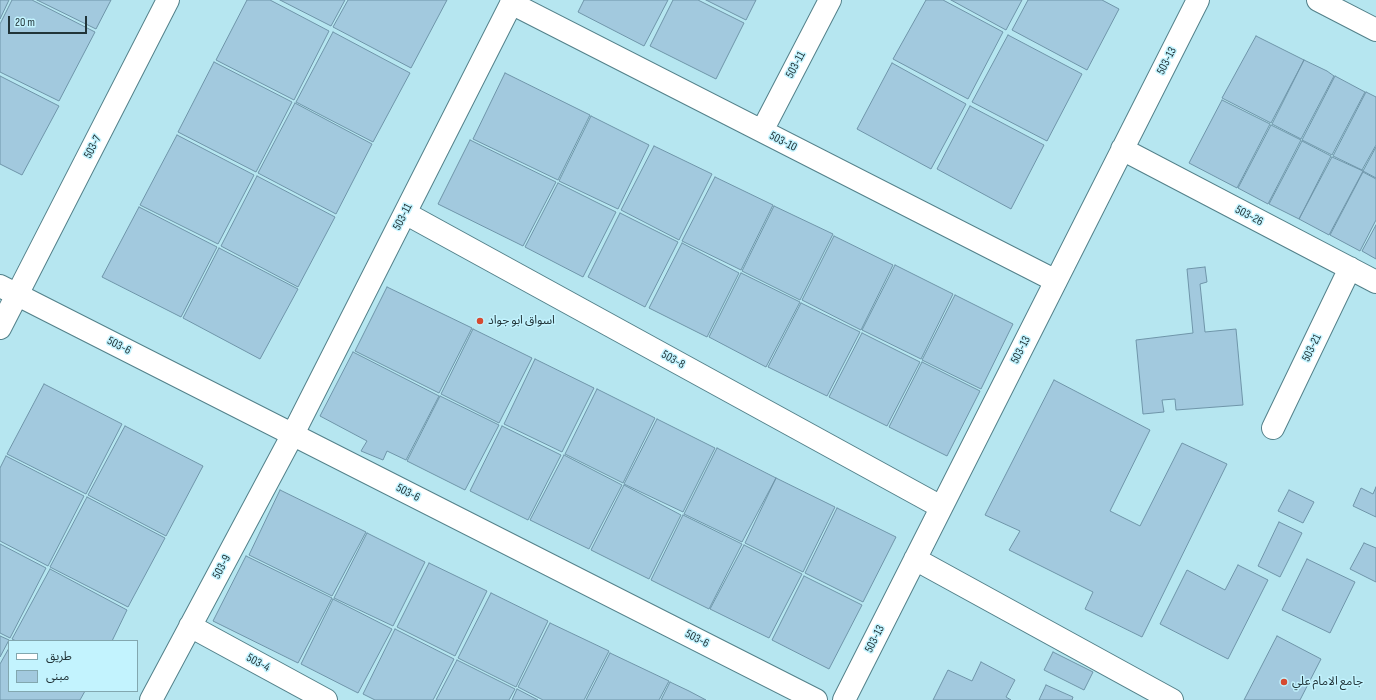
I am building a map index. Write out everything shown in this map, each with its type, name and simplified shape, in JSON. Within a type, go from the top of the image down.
[{"type":"street","name":"503-7","points":[[0,328],[9,290],[168,0]]},
{"type":"street","name":"503-11","points":[[762,131],[830,0]]},
{"type":"street","name":"503-13","points":[[844,700],[1198,0]]},
{"type":"street","points":[[1318,0],[1376,30]]},
{"type":"street","name":"503-11","points":[[293,434],[512,2]]},
{"type":"street","name":"503-10","points":[[512,2],[1056,281]]},
{"type":"street","name":"503-26","points":[[1122,150],[1376,282]]},
{"type":"street","name":"503-8","points":[[405,213],[941,507]]},
{"type":"street","name":"503-21","points":[[1273,428],[1350,268]]},
{"type":"street","name":"503-6","points":[[9,290],[816,700]]},
{"type":"street","name":"503-9","points":[[151,700],[293,434]]},
{"type":"street","points":[[915,559],[1172,700]]},
{"type":"street","name":"503-4","points":[[190,626],[326,700]]},
{"type":"building","points":[[0,0],[9,0],[0,19]]},
{"type":"building","points":[[12,0],[32,0],[95,32],[59,101],[0,72],[0,24]]},
{"type":"building","points":[[37,0],[111,0],[96,29]]},
{"type":"building","points":[[247,0],[270,0],[329,31],[294,100],[216,60]]},
{"type":"building","points":[[280,0],[345,0],[331,26]]},
{"type":"building","points":[[348,0],[447,0],[411,68],[333,27]]},
{"type":"building","points":[[584,0],[668,0],[644,46],[578,12]]},
{"type":"building","points":[[673,0],[698,0],[744,23],[716,79],[650,46]]},
{"type":"building","points":[[706,0],[756,0],[746,20]]},
{"type":"building","points":[[926,0],[943,0],[1003,32],[968,99],[893,59]]},
{"type":"building","points":[[951,0],[1022,0],[1006,30]]},
{"type":"building","points":[[1028,0],[1102,0],[1119,9],[1087,70],[1012,30]]},
{"type":"building","points":[[333,32],[410,73],[373,142],[296,102]]},
{"type":"building","points":[[1008,35],[1082,74],[1047,141],[972,102]]},
{"type":"building","points":[[1256,36],[1304,60],[1271,123],[1222,98]]},
{"type":"building","points":[[1304,60],[1334,76],[1301,139],[1272,124]]},
{"type":"building","points":[[214,62],[292,102],[256,172],[178,132]]},
{"type":"building","points":[[892,63],[966,104],[931,169],[857,129]]},
{"type":"building","points":[[505,73],[590,115],[558,180],[473,139]]},
{"type":"building","points":[[0,76],[59,106],[22,175],[0,164]]},
{"type":"building","points":[[1335,76],[1365,92],[1332,155],[1302,140]]},
{"type":"building","points":[[1366,92],[1376,97],[1376,145],[1362,170],[1333,156]]},
{"type":"building","points":[[1222,100],[1270,124],[1237,188],[1189,163]]},
{"type":"building","points":[[295,103],[372,144],[336,214],[258,173]]},
{"type":"building","points":[[970,106],[1044,145],[1011,209],[937,169]]},
{"type":"building","points":[[591,116],[649,145],[618,209],[559,181]]},
{"type":"building","points":[[1271,125],[1301,140],[1268,204],[1238,188]]},
{"type":"building","points":[[177,135],[254,175],[218,244],[140,205]]},
{"type":"building","points":[[470,140],[556,182],[523,246],[438,204]]},
{"type":"building","points":[[1302,141],[1331,156],[1299,219],[1269,204]]},
{"type":"building","points":[[654,146],[712,174],[679,240],[621,210]]},
{"type":"building","points":[[1376,147],[1376,178],[1363,171]]},
{"type":"building","points":[[1332,157],[1363,171],[1329,235],[1299,219]]},
{"type":"building","points":[[1363,172],[1376,179],[1376,220],[1360,251],[1330,235]]},
{"type":"building","points":[[257,176],[335,217],[298,287],[221,246]]},
{"type":"building","points":[[715,177],[773,205],[741,270],[682,241]]},
{"type":"building","points":[[558,183],[616,212],[583,277],[525,247]]},
{"type":"building","points":[[774,206],[833,234],[800,300],[742,271]]},
{"type":"building","points":[[139,207],[217,247],[181,317],[102,277]]},
{"type":"building","points":[[620,213],[678,242],[645,307],[588,277]]},
{"type":"building","points":[[1376,225],[1376,259],[1362,251]]},
{"type":"building","points":[[834,236],[893,265],[861,330],[802,300]]},
{"type":"building","points":[[682,243],[739,273],[707,337],[649,308]]},
{"type":"building","points":[[219,248],[298,289],[260,359],[183,318]]},
{"type":"building","points":[[895,265],[953,294],[921,359],[862,330]]},
{"type":"building","points":[[1205,267],[1207,282],[1200,284],[1205,332],[1236,329],[1243,405],[1176,410],[1175,399],[1162,400],[1164,412],[1143,414],[1136,340],[1193,333],[1187,269]]},
{"type":"building","points":[[741,273],[800,302],[766,367],[709,337]]},
{"type":"building","points":[[387,287],[472,328],[439,393],[355,351]]},
{"type":"building","points":[[955,295],[1013,324],[981,389],[922,360]]},
{"type":"building","points":[[801,303],[860,332],[827,396],[768,367]]},
{"type":"building","points":[[473,329],[532,358],[499,423],[441,394]]},
{"type":"building","points":[[862,333],[920,362],[887,426],[829,397]]},
{"type":"building","points":[[353,352],[439,396],[406,460],[387,451],[383,460],[361,451],[367,441],[320,416]]},
{"type":"building","points":[[535,359],[594,388],[562,452],[504,424]]},
{"type":"building","points":[[922,362],[980,391],[947,456],[889,427]]},
{"type":"building","points":[[1054,380],[1150,430],[1110,511],[1140,526],[1182,443],[1227,464],[1142,637],[1085,609],[1093,592],[1009,550],[1020,531],[985,515]]},
{"type":"building","points":[[44,384],[122,424],[86,494],[7,454]]},
{"type":"building","points":[[597,389],[655,418],[623,483],[565,454]]},
{"type":"building","points":[[440,396],[499,425],[465,490],[407,461]]},
{"type":"building","points":[[657,419],[715,448],[683,512],[624,484]]},
{"type":"building","points":[[125,426],[203,466],[166,536],[88,495]]},
{"type":"building","points":[[502,426],[561,455],[528,520],[470,491]]},
{"type":"building","points":[[717,448],[776,478],[742,542],[684,514]]},
{"type":"building","points":[[564,455],[622,485],[589,549],[530,520]]},
{"type":"building","points":[[6,456],[84,496],[48,566],[0,541],[0,468]]},
{"type":"building","points":[[776,478],[835,507],[803,572],[745,543]]},
{"type":"building","points":[[624,485],[681,515],[649,579],[591,550]]},
{"type":"building","points":[[1376,487],[1376,517],[1353,506],[1361,488],[1373,494]]},
{"type":"building","points":[[280,490],[366,532],[332,596],[249,555]]},
{"type":"building","points":[[1289,490],[1314,502],[1303,523],[1278,511]]},
{"type":"building","points":[[87,497],[165,538],[128,607],[50,567]]},
{"type":"building","points":[[837,508],[896,537],[863,602],[805,573]]},
{"type":"building","points":[[683,515],[742,544],[709,609],[651,580]]},
{"type":"building","points":[[1279,522],[1302,533],[1280,577],[1258,566]]},
{"type":"building","points":[[367,533],[425,562],[393,626],[334,598]]},
{"type":"building","points":[[1364,543],[1376,548],[1376,582],[1350,569]]},
{"type":"building","points":[[0,544],[46,568],[10,638],[0,633]]},
{"type":"building","points":[[744,545],[802,574],[769,638],[710,609]]},
{"type":"building","points":[[246,556],[332,598],[298,663],[213,621]]},
{"type":"building","points":[[1307,559],[1355,582],[1330,633],[1282,610]]},
{"type":"building","points":[[429,563],[487,591],[455,656],[397,627]]},
{"type":"building","points":[[1238,565],[1268,580],[1228,659],[1160,624],[1187,570],[1225,590]]},
{"type":"building","points":[[50,569],[127,610],[112,640],[12,639]]},
{"type":"building","points":[[804,576],[862,605],[829,669],[772,640]]},
{"type":"building","points":[[491,593],[548,621],[516,687],[458,658]]},
{"type":"building","points":[[333,599],[392,629],[358,693],[301,664]]},
{"type":"building","points":[[550,623],[609,651],[584,700],[543,700],[518,687]]},
{"type":"building","points":[[395,629],[454,659],[433,700],[375,700],[363,694]]},
{"type":"building","points":[[0,636],[9,640],[0,657]]},
{"type":"building","points":[[1277,636],[1321,659],[1300,700],[1244,700]]},
{"type":"building","points":[[8,650],[8,692],[84,692],[80,700],[0,700],[0,664]]},
{"type":"building","points":[[1053,652],[1093,672],[1084,690],[1044,670]]},
{"type":"building","points":[[610,653],[669,681],[659,700],[586,700]]},
{"type":"building","points":[[457,660],[515,689],[509,700],[436,700]]},
{"type":"building","points":[[981,662],[1015,680],[1006,697],[1011,700],[933,700],[948,670],[972,681]]},
{"type":"building","points":[[670,682],[689,691],[706,700],[661,700]]},
{"type":"building","points":[[1046,685],[1073,697],[1072,700],[1039,700]]},
{"type":"building","points":[[517,689],[538,700],[512,700]]},
{"type":"place","name":"اسواق ابو جواد","points":[[480,321]]},
{"type":"place","name":"جامع الامام علي","points":[[1284,682]]}]
